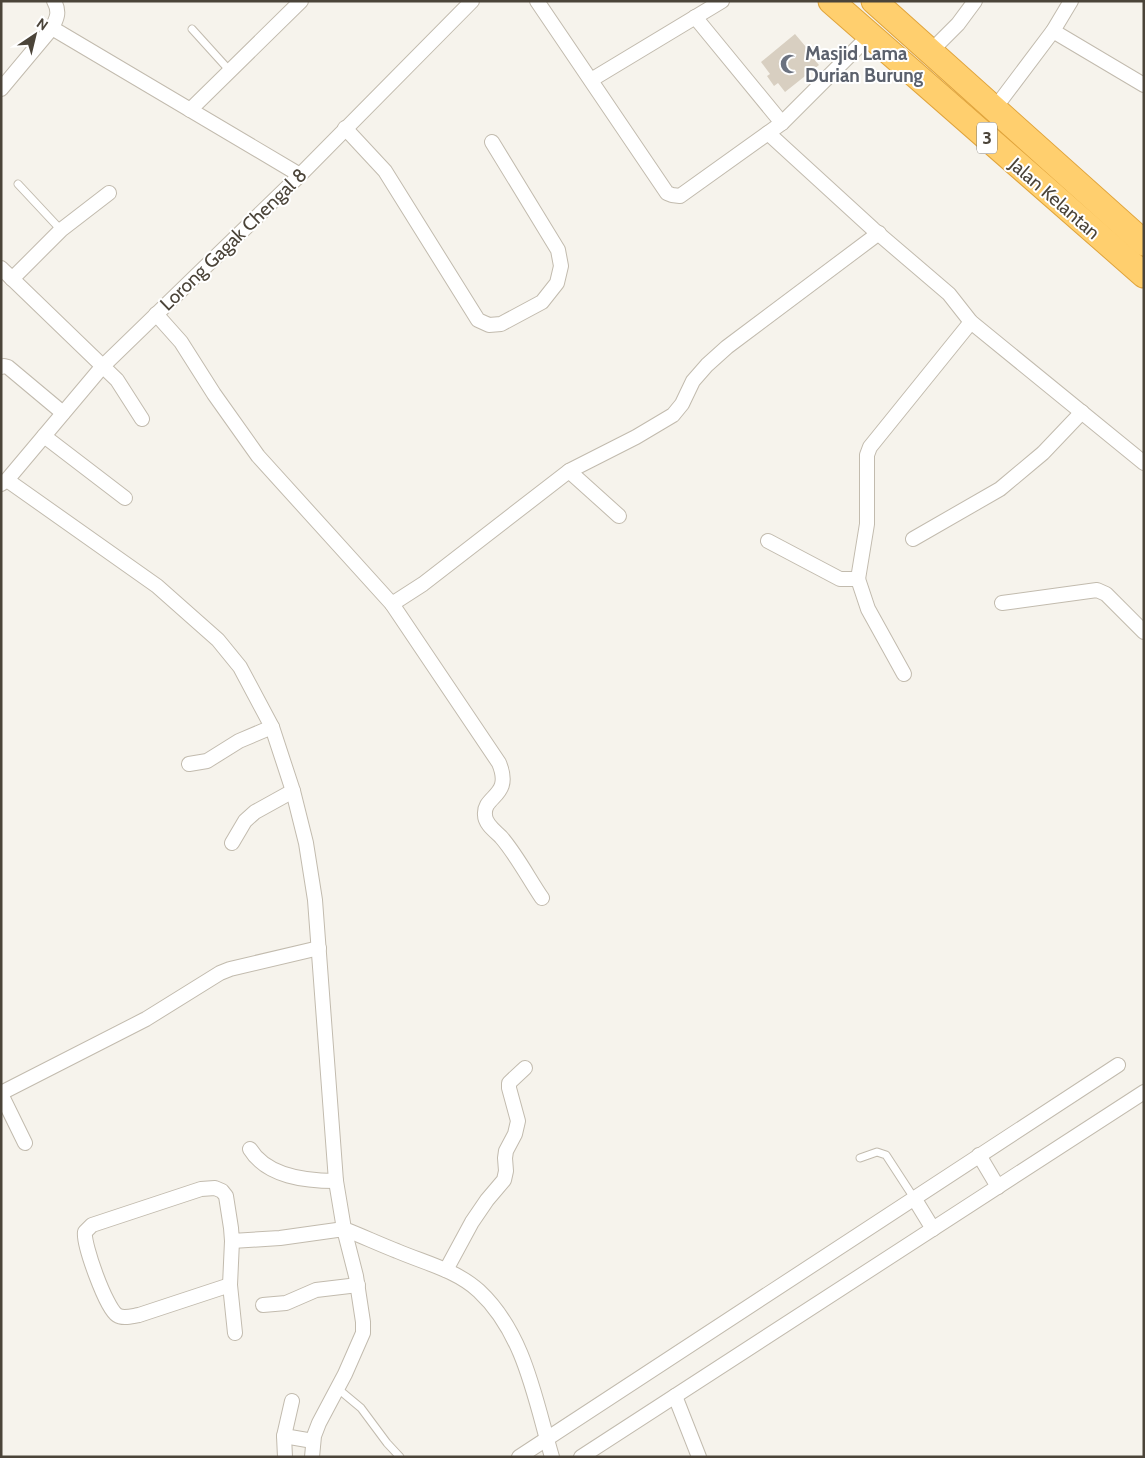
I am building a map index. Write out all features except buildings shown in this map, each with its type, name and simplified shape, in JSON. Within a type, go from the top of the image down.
[{"type":"highway","name":"Jalan Kelantan","points":[[831,1],[1144,275]]},
{"type":"highway","name":"Jalan Kelantan","points":[[874,1],[1144,243]]},
{"type":"street","points":[[190,110],[301,1]]},
{"type":"street","name":"Lorong Gagak Chengal 8","points":[[4,482],[102,368],[300,175],[472,1]]},
{"type":"street","points":[[537,1],[667,193],[680,196],[782,124],[870,35]]},
{"type":"street","points":[[591,80],[722,1]]},
{"type":"street","points":[[930,52],[958,24],[975,1]]},
{"type":"street","points":[[995,108],[1053,31],[1071,1]]},
{"type":"street","points":[[1,89],[52,28],[56,20],[58,4]]},
{"type":"street","points":[[695,17],[782,124]]},
{"type":"street","points":[[52,28],[300,175]]},
{"type":"street","points":[[1053,31],[1144,85]]},
{"type":"street","points":[[345,128],[385,171],[478,320],[489,326],[501,324],[542,302],[557,283],[561,266],[558,250],[492,142]]},
{"type":"street","points":[[768,133],[949,294],[971,322],[1144,463]]},
{"type":"street","points":[[12,279],[61,230],[108,192]]},
{"type":"street","points":[[392,604],[423,584],[569,471],[636,437],[673,415],[682,404],[693,382],[727,346],[879,233]]},
{"type":"street","points":[[1,268],[122,387],[142,419]]},
{"type":"street","points":[[156,314],[181,342],[214,394],[258,456],[392,604],[499,764],[504,775],[502,787],[486,807],[485,816],[489,825],[502,839],[542,898]]},
{"type":"street","points":[[904,674],[868,609],[858,579],[867,524],[867,455],[870,447],[971,322]]},
{"type":"street","points":[[1,367],[8,367],[63,414]]},
{"type":"street","points":[[913,539],[1000,489],[1043,452],[1082,412]]},
{"type":"street","points":[[44,436],[125,498]]},
{"type":"street","points":[[569,471],[619,516]]},
{"type":"street","points":[[4,482],[157,586],[218,640],[240,667],[272,727],[293,791],[306,844],[315,900],[336,1181],[344,1229],[358,1285],[363,1333],[319,1423],[298,1439],[285,1457]]},
{"type":"street","points":[[768,542],[840,579],[858,579]]},
{"type":"street","points":[[1002,603],[1097,590],[1106,594],[1144,632]]},
{"type":"street","points":[[189,764],[207,761],[239,741],[272,727]]},
{"type":"street","points":[[232,842],[245,822],[255,812],[293,791]]},
{"type":"street","points":[[25,1144],[1,1093],[146,1019],[220,973],[319,948]]},
{"type":"street","points":[[519,1457],[1118,1064]]},
{"type":"street","points":[[446,1270],[472,1222],[504,1180],[506,1171],[504,1158],[515,1134],[518,1122],[509,1083],[525,1068]]},
{"type":"street","points":[[581,1457],[1144,1092]]},
{"type":"street","points":[[250,1149],[256,1159],[272,1169],[301,1178],[336,1181]]},
{"type":"street","points":[[979,1155],[998,1187]]},
{"type":"street","points":[[230,1285],[139,1315],[118,1316],[109,1307],[84,1236],[87,1228],[92,1225],[201,1189],[216,1188],[222,1191],[226,1196],[231,1228],[230,1285],[235,1333]]},
{"type":"street","points":[[914,1198],[933,1229]]},
{"type":"street","points":[[232,1240],[280,1238],[344,1229],[446,1270],[478,1290],[504,1322],[518,1347],[531,1381],[552,1457]]},
{"type":"street","points":[[264,1305],[286,1303],[316,1290],[358,1285]]},
{"type":"street","points":[[675,1396],[699,1457]]},
{"type":"street","points":[[292,1401],[298,1439],[312,1457]]},
{"type":"lane","points":[[192,29],[230,71]]},
{"type":"lane","points":[[18,184],[54,220],[61,230]]},
{"type":"lane","points":[[860,1158],[877,1152],[886,1154],[914,1198]]},
{"type":"lane","points":[[337,1388],[364,1412],[400,1457]]},
{"type":"place","name":"Masjid Lama Durian Burung","points":[[790,64]]}]
